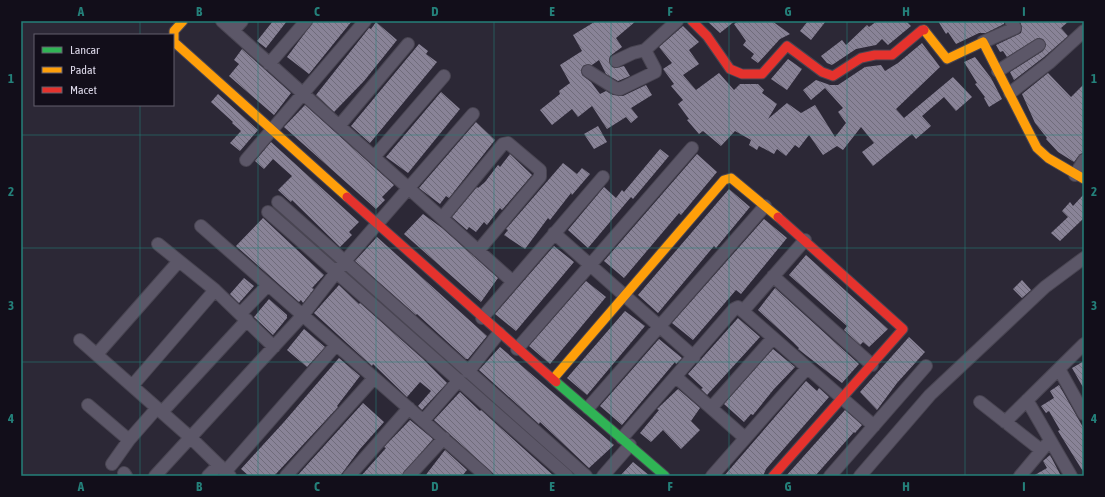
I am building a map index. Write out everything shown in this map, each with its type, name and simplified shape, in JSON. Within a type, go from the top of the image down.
[{"type":"street","points":[[182,21],[174,31],[174,42],[517,349],[588,408],[665,476]]},
{"type":"street","points":[[222,21],[512,281]]},
{"type":"street","points":[[233,31],[242,21]]},
{"type":"street","points":[[269,64],[306,21]]},
{"type":"street","points":[[246,160],[365,21]]},
{"type":"street","points":[[616,60],[632,53],[645,50],[677,21]]},
{"type":"street","points":[[692,21],[710,40],[726,67],[740,73],[752,75],[762,74],[788,46],[822,72],[833,76],[861,58],[875,55],[892,55],[926,26],[947,59],[1015,28],[1011,21]]},
{"type":"street","points":[[1010,93],[1049,63],[1084,31]]},
{"type":"street","points":[[983,42],[1010,93],[1031,140],[1037,148],[1048,158],[1080,177],[1084,160]]},
{"type":"street","points":[[339,126],[408,44]]},
{"type":"street","points":[[998,70],[1039,45]]},
{"type":"street","points":[[588,71],[615,88],[621,89],[655,72],[655,69],[645,50]]},
{"type":"street","points":[[374,157],[444,76]]},
{"type":"street","points":[[155,476],[302,316],[336,271],[473,114]]},
{"type":"street","points":[[442,218],[504,144],[508,143],[540,170],[540,177],[478,251]]},
{"type":"street","points":[[517,349],[692,148]]},
{"type":"street","points":[[482,318],[603,176]]},
{"type":"street","points":[[553,379],[728,178],[731,178],[805,240],[903,329],[774,476]]},
{"type":"street","points":[[278,202],[586,476]]},
{"type":"street","points":[[588,408],[765,206]]},
{"type":"street","points":[[268,212],[567,476]]},
{"type":"street","points":[[201,226],[302,316],[444,438],[479,474]]},
{"type":"street","points":[[554,233],[694,357]]},
{"type":"street","points":[[743,311],[805,240]]},
{"type":"street","points":[[158,244],[215,290],[274,347]]},
{"type":"street","points":[[860,476],[930,395],[1045,287],[1084,258]]},
{"type":"street","points":[[96,354],[179,261]]},
{"type":"street","points":[[773,276],[872,365]]},
{"type":"street","points":[[112,464],[129,440],[159,410],[244,317],[268,285]]},
{"type":"street","points":[[132,386],[215,290]]},
{"type":"street","points":[[603,476],[626,442],[676,377],[734,309],[738,307],[874,426]]},
{"type":"street","points":[[468,372],[499,333]]},
{"type":"street","points":[[711,408],[773,338]]},
{"type":"street","points":[[80,340],[191,438],[224,471]]},
{"type":"street","points":[[1005,422],[1084,344]]},
{"type":"street","points":[[208,476],[224,471],[336,345]]},
{"type":"street","points":[[830,476],[926,366]]},
{"type":"street","points":[[712,476],[807,368]]},
{"type":"street","points":[[1059,369],[1084,414]]},
{"type":"street","points":[[676,377],[745,438]]},
{"type":"street","points":[[286,476],[374,378]]},
{"type":"street","points":[[423,421],[459,380]]},
{"type":"street","points":[[1027,400],[1071,476]]},
{"type":"street","points":[[980,402],[1041,450]]},
{"type":"street","points":[[88,406],[129,440]]},
{"type":"street","points":[[349,476],[409,408]]},
{"type":"street","points":[[409,476],[444,438]]},
{"type":"street","points":[[1022,475],[1050,440]]},
{"type":"building","points":[[273,21],[287,21],[266,48],[257,41]]},
{"type":"building","points":[[314,21],[352,21],[309,74],[287,57]]},
{"type":"building","points":[[596,21],[636,21],[616,38],[622,47],[610,56],[609,60],[612,67],[616,68],[624,66],[630,76],[618,81],[606,74],[599,60],[592,65],[584,65],[581,70],[582,75],[591,82],[600,94],[606,91],[613,95],[623,96],[646,85],[652,95],[631,108],[638,117],[631,123],[626,117],[607,129],[592,106],[578,117],[572,109],[552,125],[540,110],[560,94],[559,91],[570,83],[560,65],[582,51],[573,35]]},
{"type":"building","points":[[707,21],[735,21],[720,33]]},
{"type":"building","points":[[739,21],[772,21],[790,34],[780,39],[758,63],[751,58],[754,54],[743,45],[746,41],[734,24]]},
{"type":"building","points":[[808,21],[826,21],[811,40],[800,31]]},
{"type":"building","points":[[877,21],[906,21],[911,26],[888,45],[882,39],[876,45],[856,49],[832,65],[827,63],[821,56],[842,40],[846,45],[867,25],[869,27]]},
{"type":"building","points":[[938,21],[1004,21],[1004,24],[986,33],[979,33],[956,44],[948,32],[946,34]]},
{"type":"building","points":[[1020,21],[1069,21],[1061,28],[1068,36],[1014,80],[1010,72],[1043,51],[1046,45],[1043,39],[1038,38],[1007,57],[1003,51],[1000,52],[996,45],[1021,33],[1022,28]]},
{"type":"building","points":[[376,22],[397,40],[364,81],[334,112],[316,95],[369,28],[371,29]]},
{"type":"building","points":[[683,26],[699,42],[689,50],[699,64],[683,75],[696,90],[719,73],[734,90],[740,84],[758,84],[764,90],[762,93],[777,104],[768,119],[787,103],[801,113],[815,105],[835,137],[846,123],[838,112],[843,108],[825,88],[811,100],[803,90],[816,80],[830,85],[838,85],[865,67],[881,65],[885,71],[898,63],[922,43],[940,67],[896,109],[904,118],[953,77],[972,97],[956,111],[944,97],[922,116],[931,126],[916,139],[912,134],[873,166],[862,152],[874,143],[861,127],[843,150],[837,146],[823,155],[809,135],[799,148],[795,145],[786,156],[777,149],[774,154],[759,146],[757,150],[749,145],[751,140],[735,131],[721,146],[703,131],[699,134],[687,120],[689,119],[678,104],[683,100],[671,86],[674,84],[663,69],[672,63],[659,47]]},
{"type":"building","points":[[419,44],[428,51],[426,54],[437,62],[370,143],[351,126]]},
{"type":"building","points":[[242,49],[291,93],[274,115],[229,76],[239,64],[234,60]]},
{"type":"building","points":[[975,57],[991,78],[1002,99],[989,107],[984,98],[985,97],[975,84],[977,83],[964,62]]},
{"type":"building","points":[[788,59],[802,69],[787,90],[771,79]]},
{"type":"building","points":[[1048,73],[1071,97],[1084,84],[1084,153],[1080,154],[1074,162],[1058,152],[1046,139],[1047,138],[1035,123],[1022,94]]},
{"type":"building","points":[[441,92],[460,109],[408,173],[386,157]]},
{"type":"building","points":[[218,94],[258,130],[240,151],[230,143],[241,131],[211,102]]},
{"type":"building","points":[[305,105],[394,185],[382,197],[385,200],[376,209],[284,127]]},
{"type":"building","points":[[476,122],[495,140],[449,198],[446,196],[440,204],[419,188]]},
{"type":"building","points":[[598,126],[607,142],[594,149],[584,134]]},
{"type":"building","points":[[271,142],[359,222],[349,232],[352,235],[340,247],[292,200],[291,202],[278,190],[292,176],[273,159],[264,169],[255,161]]},
{"type":"building","points":[[660,149],[669,156],[633,199],[631,197],[588,248],[568,230],[604,187],[616,198],[622,190],[624,192]]},
{"type":"building","points":[[510,154],[532,175],[502,210],[500,208],[487,225],[484,222],[476,232],[469,227],[467,230],[452,217],[477,187],[478,188],[485,182],[498,165],[500,167]]},
{"type":"building","points":[[697,154],[717,172],[681,215],[679,213],[624,278],[604,261]]},
{"type":"building","points":[[563,163],[577,174],[582,168],[590,174],[572,195],[571,193],[550,220],[548,218],[525,249],[504,235],[508,230],[506,229]]},
{"type":"building","points":[[729,189],[750,207],[716,248],[714,246],[658,313],[638,295]]},
{"type":"building","points":[[1084,194],[1084,218],[1060,241],[1051,233],[1068,217],[1062,211],[1070,202],[1073,206]]},
{"type":"building","points":[[423,214],[442,228],[498,278],[481,302],[404,234]]},
{"type":"building","points":[[263,218],[324,275],[312,288],[314,289],[303,303],[301,300],[299,302],[236,246]]},
{"type":"building","points":[[764,219],[787,238],[741,294],[736,290],[693,340],[672,323]]},
{"type":"building","points":[[377,237],[487,336],[468,359],[466,359],[417,314],[416,315],[355,261]]},
{"type":"building","points":[[554,246],[574,262],[516,331],[495,314]]},
{"type":"building","points":[[806,255],[888,329],[869,347],[863,342],[860,345],[844,330],[847,326],[789,275]]},
{"type":"building","points":[[244,278],[254,286],[239,303],[230,294]]},
{"type":"building","points":[[1022,280],[1031,290],[1022,298],[1013,289]]},
{"type":"building","points":[[586,281],[606,297],[550,364],[529,346]]},
{"type":"building","points":[[339,285],[423,359],[447,383],[422,410],[418,406],[431,391],[420,382],[407,397],[373,364],[372,366],[314,313]]},
{"type":"building","points":[[775,288],[859,364],[842,383],[798,349],[799,348],[793,342],[758,310]]},
{"type":"building","points":[[269,299],[287,315],[287,318],[273,335],[254,317]]},
{"type":"building","points":[[625,311],[645,326],[587,395],[567,378]]},
{"type":"building","points":[[738,318],[760,337],[707,395],[701,389],[703,388],[688,374]]},
{"type":"building","points":[[304,329],[325,347],[307,367],[287,350]]},
{"type":"building","points":[[909,337],[925,352],[897,383],[877,410],[860,392]]},
{"type":"building","points":[[659,339],[682,358],[676,364],[675,362],[622,425],[600,406]]},
{"type":"building","points":[[500,347],[614,445],[589,468],[540,422],[539,424],[479,370]]},
{"type":"building","points":[[773,349],[795,367],[774,389],[753,415],[751,414],[744,422],[724,404]]},
{"type":"building","points":[[339,358],[360,376],[337,406],[338,407],[274,476],[249,476],[241,469]]},
{"type":"building","points":[[1084,361],[1084,389],[1072,368]]},
{"type":"building","points":[[806,381],[817,391],[819,388],[829,397],[766,469],[763,476],[724,476]]},
{"type":"building","points":[[1059,385],[1084,429],[1084,473],[1058,431],[1060,430],[1049,411],[1046,413],[1041,406],[1054,398],[1050,391]]},
{"type":"building","points":[[678,389],[700,408],[691,421],[700,430],[681,449],[663,430],[651,442],[640,433],[659,410],[657,409]]},
{"type":"building","points":[[460,392],[554,476],[496,476],[434,420]]},
{"type":"building","points":[[363,403],[384,422],[360,449],[340,476],[297,476]]},
{"type":"building","points":[[845,410],[862,425],[855,433],[854,432],[815,476],[786,476]]},
{"type":"building","points":[[410,420],[433,439],[402,475],[361,476],[386,448],[384,447]]},
{"type":"building","points":[[445,450],[467,470],[462,476],[425,476]]},
{"type":"building","points":[[1050,455],[1061,476],[1033,476],[1047,468],[1043,461]]},
{"type":"building","points":[[633,462],[650,476],[620,476]]},
{"type":"traffic: fast","points":[[556,382],[665,476]]},
{"type":"traffic: slow","points":[[183,21],[174,31],[174,42],[347,197]]},
{"type":"traffic: slow","points":[[924,30],[947,59],[983,42],[1037,148],[1048,158],[1084,179]]},
{"type":"traffic: slow","points":[[553,379],[724,180],[731,178],[778,217]]},
{"type":"traffic: jam","points":[[692,21],[707,36],[730,69],[742,74],[762,74],[787,46],[822,72],[833,76],[861,58],[875,55],[892,55],[922,30],[924,30]]},
{"type":"traffic: jam","points":[[347,197],[556,382]]},
{"type":"traffic: jam","points":[[773,476],[903,329],[778,217]]}]
